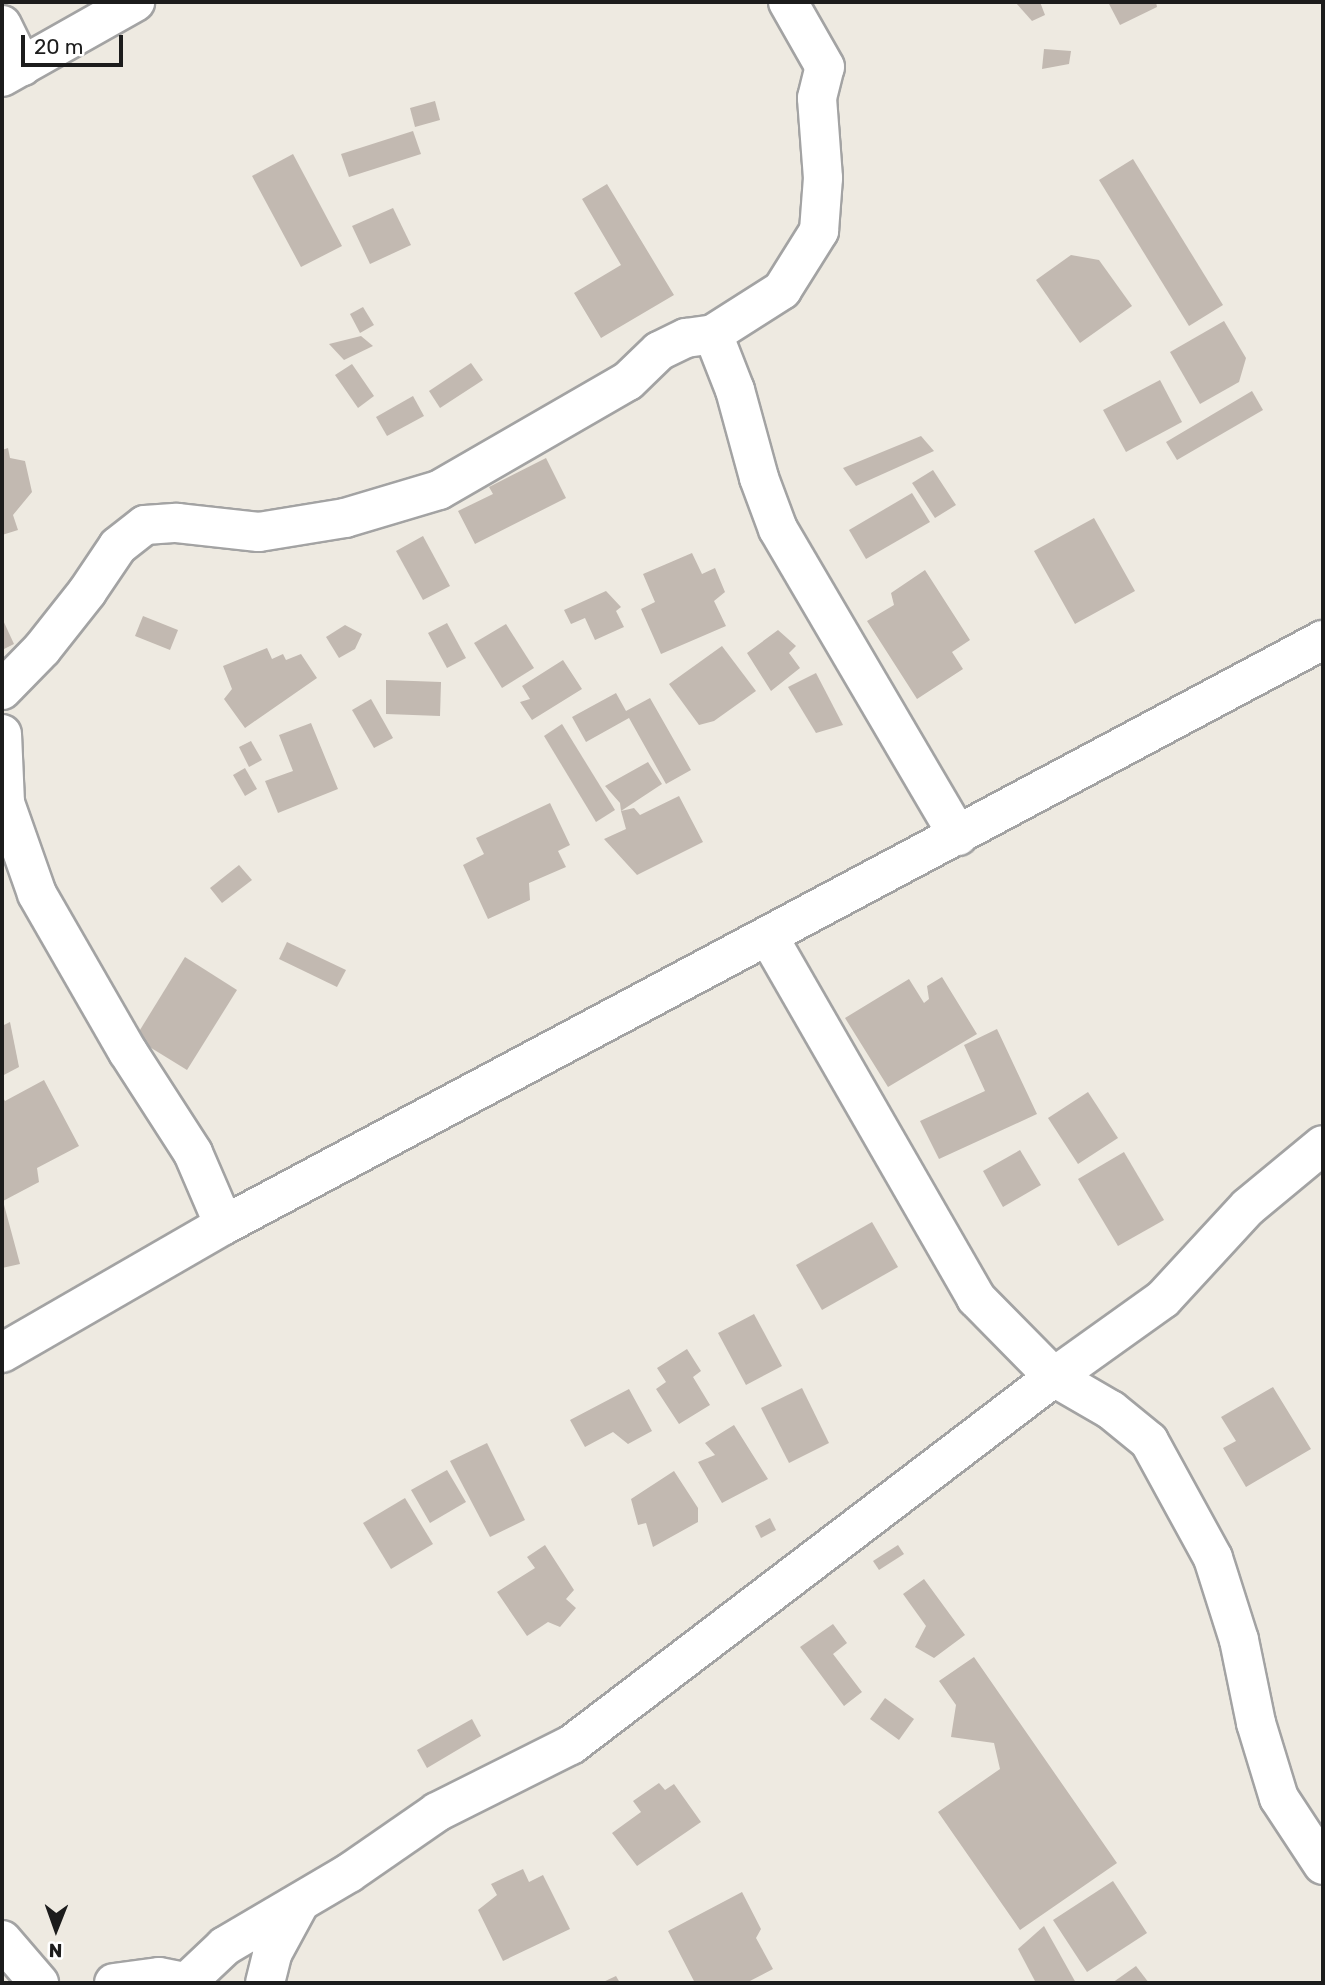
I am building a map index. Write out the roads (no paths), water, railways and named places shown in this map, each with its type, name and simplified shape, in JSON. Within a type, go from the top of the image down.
[{"type":"street","points":[[2,25],[12,71],[135,2]]},
{"type":"street","points":[[2,690],[42,649],[87,592],[118,546],[145,525],[177,523],[260,532],[345,519],[439,490],[628,381],[659,351],[686,338],[713,334],[782,290],[819,231],[823,178],[817,98],[825,67],[788,2]]},
{"type":"street","points":[[713,334],[735,390],[759,478],[778,529],[958,836]]},
{"type":"street","points":[[2,1353],[224,1225],[1323,640]]},
{"type":"street","points":[[2,734],[5,803],[37,894],[128,1052],[193,1153],[224,1225]]},
{"type":"street","points":[[768,936],[975,1298],[1054,1377],[1111,1410],[1149,1441],[1213,1559],[1239,1640],[1256,1723],[1279,1798],[1323,1865]]},
{"type":"street","points":[[114,1983],[159,1977],[190,1982],[225,1946],[299,1904],[437,1812],[570,1745],[1054,1377],[1163,1299],[1248,1207],[1323,1145]]},
{"type":"street","points":[[265,1983],[272,1954],[299,1904]]},
{"type":"street","points":[[2,1940],[39,1983]]}]
